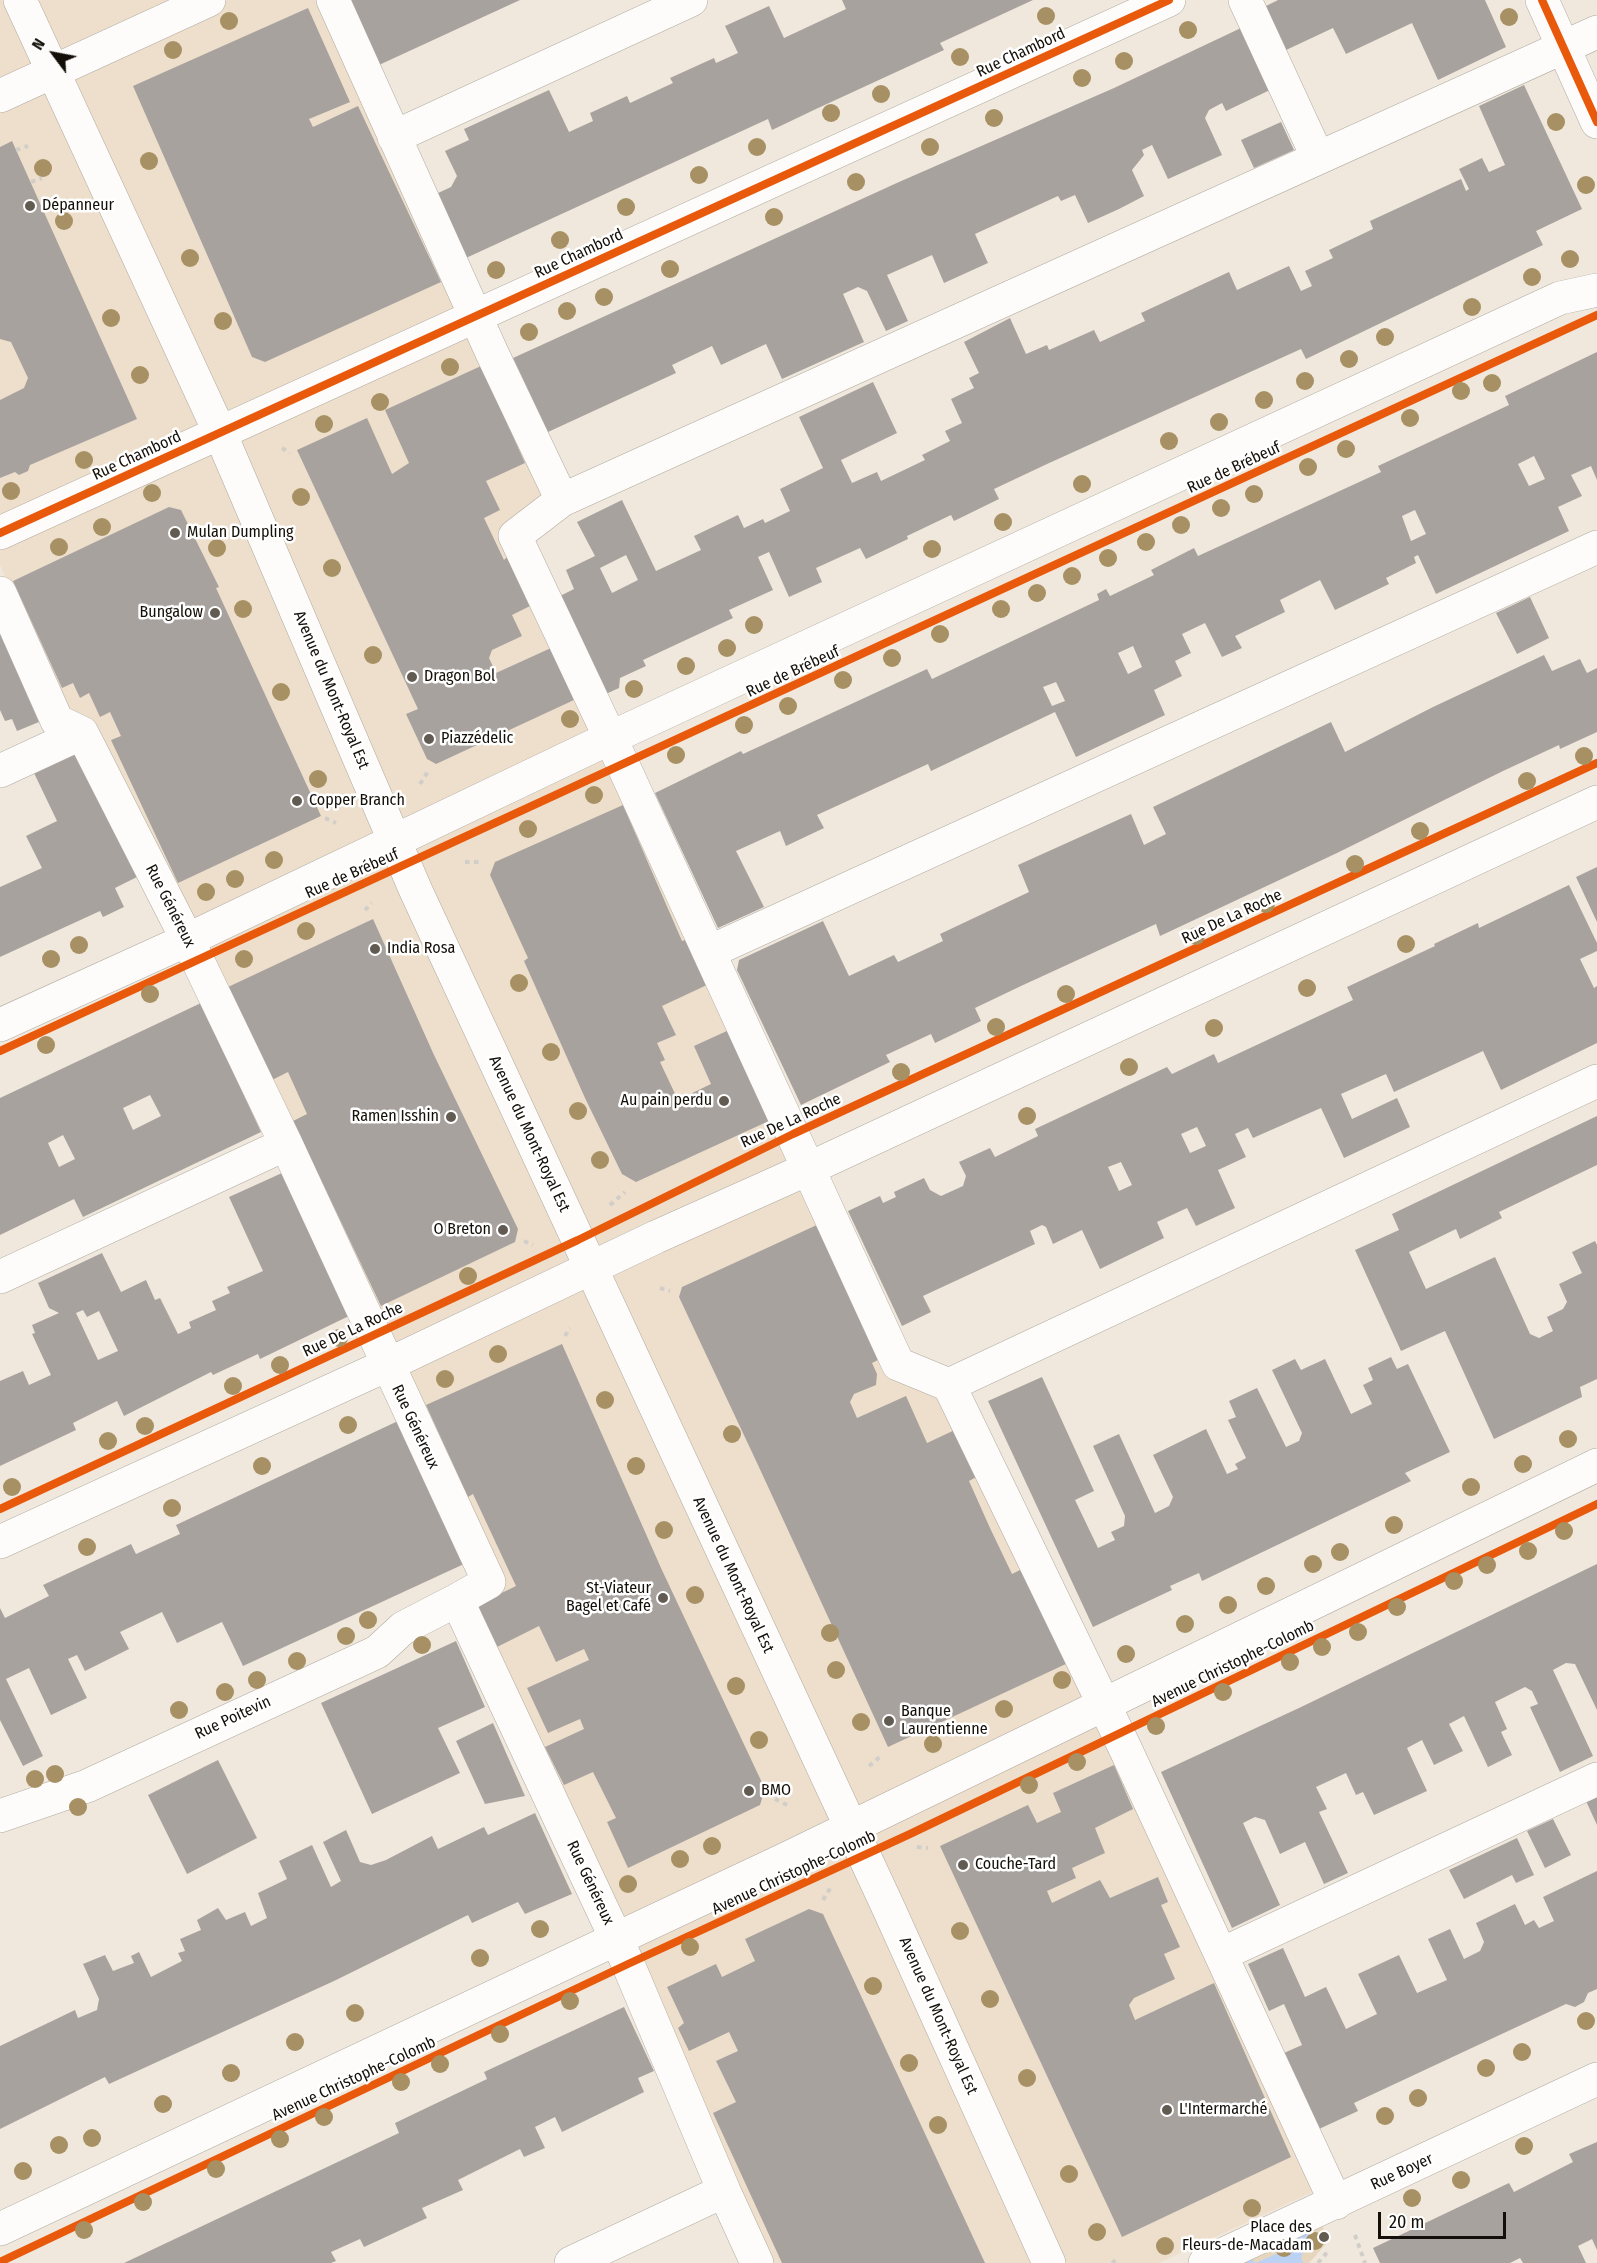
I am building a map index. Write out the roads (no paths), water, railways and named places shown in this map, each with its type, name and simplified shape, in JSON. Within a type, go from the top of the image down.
[{"type":"street","name":"Avenue du Mont-Royal Est","points":[[20,0],[219,433],[375,795],[393,842],[1049,2263]]},
{"type":"street","points":[[0,96],[209,0]]},
{"type":"street","points":[[333,0],[562,500]]},
{"type":"street","points":[[394,137],[691,0]]},
{"type":"street","name":"Rue Chambord","points":[[0,533],[1169,0]]},
{"type":"street","points":[[1245,0],[1318,158]]},
{"type":"street","points":[[1542,0],[1597,122]]},
{"type":"street","points":[[1336,2203],[1222,1954],[949,1385],[898,1364],[810,1168],[515,536],[562,500],[1597,32]]},
{"type":"street","name":"Rue de Brébeuf","points":[[0,1025],[187,940],[610,738],[1560,298],[1597,290]]},
{"type":"street","points":[[709,952],[1597,547]]},
{"type":"street","points":[[0,593],[57,721],[82,733]]},
{"type":"street","points":[[0,771],[82,733]]},
{"type":"street","name":"Rue Généreux","points":[[82,733],[187,940],[286,1144],[489,1582],[457,1600],[616,1939],[757,2263]]},
{"type":"street","points":[[0,1542],[387,1365],[656,1237],[810,1168],[1597,802]]},
{"type":"street","points":[[949,1385],[1597,1081]]},
{"type":"street","points":[[0,1277],[286,1144]]},
{"type":"street","name":"Avenue Christophe-Colomb","points":[[0,2229],[850,1828],[1597,1465]]},
{"type":"street","name":"Rue Poitevin","points":[[0,1816],[87,1785],[377,1652],[403,1628],[457,1600]]},
{"type":"street","points":[[1222,1954],[1597,1779]]},
{"type":"street","name":"Rue Boyer","points":[[1205,2263],[1597,2079]]},
{"type":"street","points":[[571,2263],[724,2191]]},
{"type":"water","points":[[1314,2221],[1301,2258],[1303,2263],[1255,2263],[1293,2247],[1306,2224]]},
{"type":"water","points":[[1247,2252],[1255,2263],[1243,2263]]},
{"type":"place","name":"Dépanneur","points":[[30,206]]},
{"type":"place","name":"Mulan Dumpling","points":[[175,533]]},
{"type":"place","name":"Bungalow","points":[[215,613]]},
{"type":"place","name":"Dragon Bol","points":[[412,677]]},
{"type":"place","name":"Piazzédelic","points":[[429,739]]},
{"type":"place","name":"Copper Branch","points":[[297,801]]},
{"type":"place","name":"India Rosa","points":[[375,949]]},
{"type":"place","name":"Au pain perdu","points":[[724,1101]]},
{"type":"place","name":"Ramen Isshin","points":[[451,1117]]},
{"type":"place","name":"O Breton","points":[[503,1230]]},
{"type":"place","name":"St-Viateur Bagel et Café","points":[[663,1598]]},
{"type":"place","name":"Banque Laurentienne","points":[[889,1721]]},
{"type":"place","name":"BMO","points":[[749,1791]]},
{"type":"place","name":"Couche-Tard","points":[[963,1865]]},
{"type":"place","name":"L'Intermarché","points":[[1167,2110]]},
{"type":"place","name":"Place des Fleurs-de-Macadam","points":[[1324,2237]]}]
